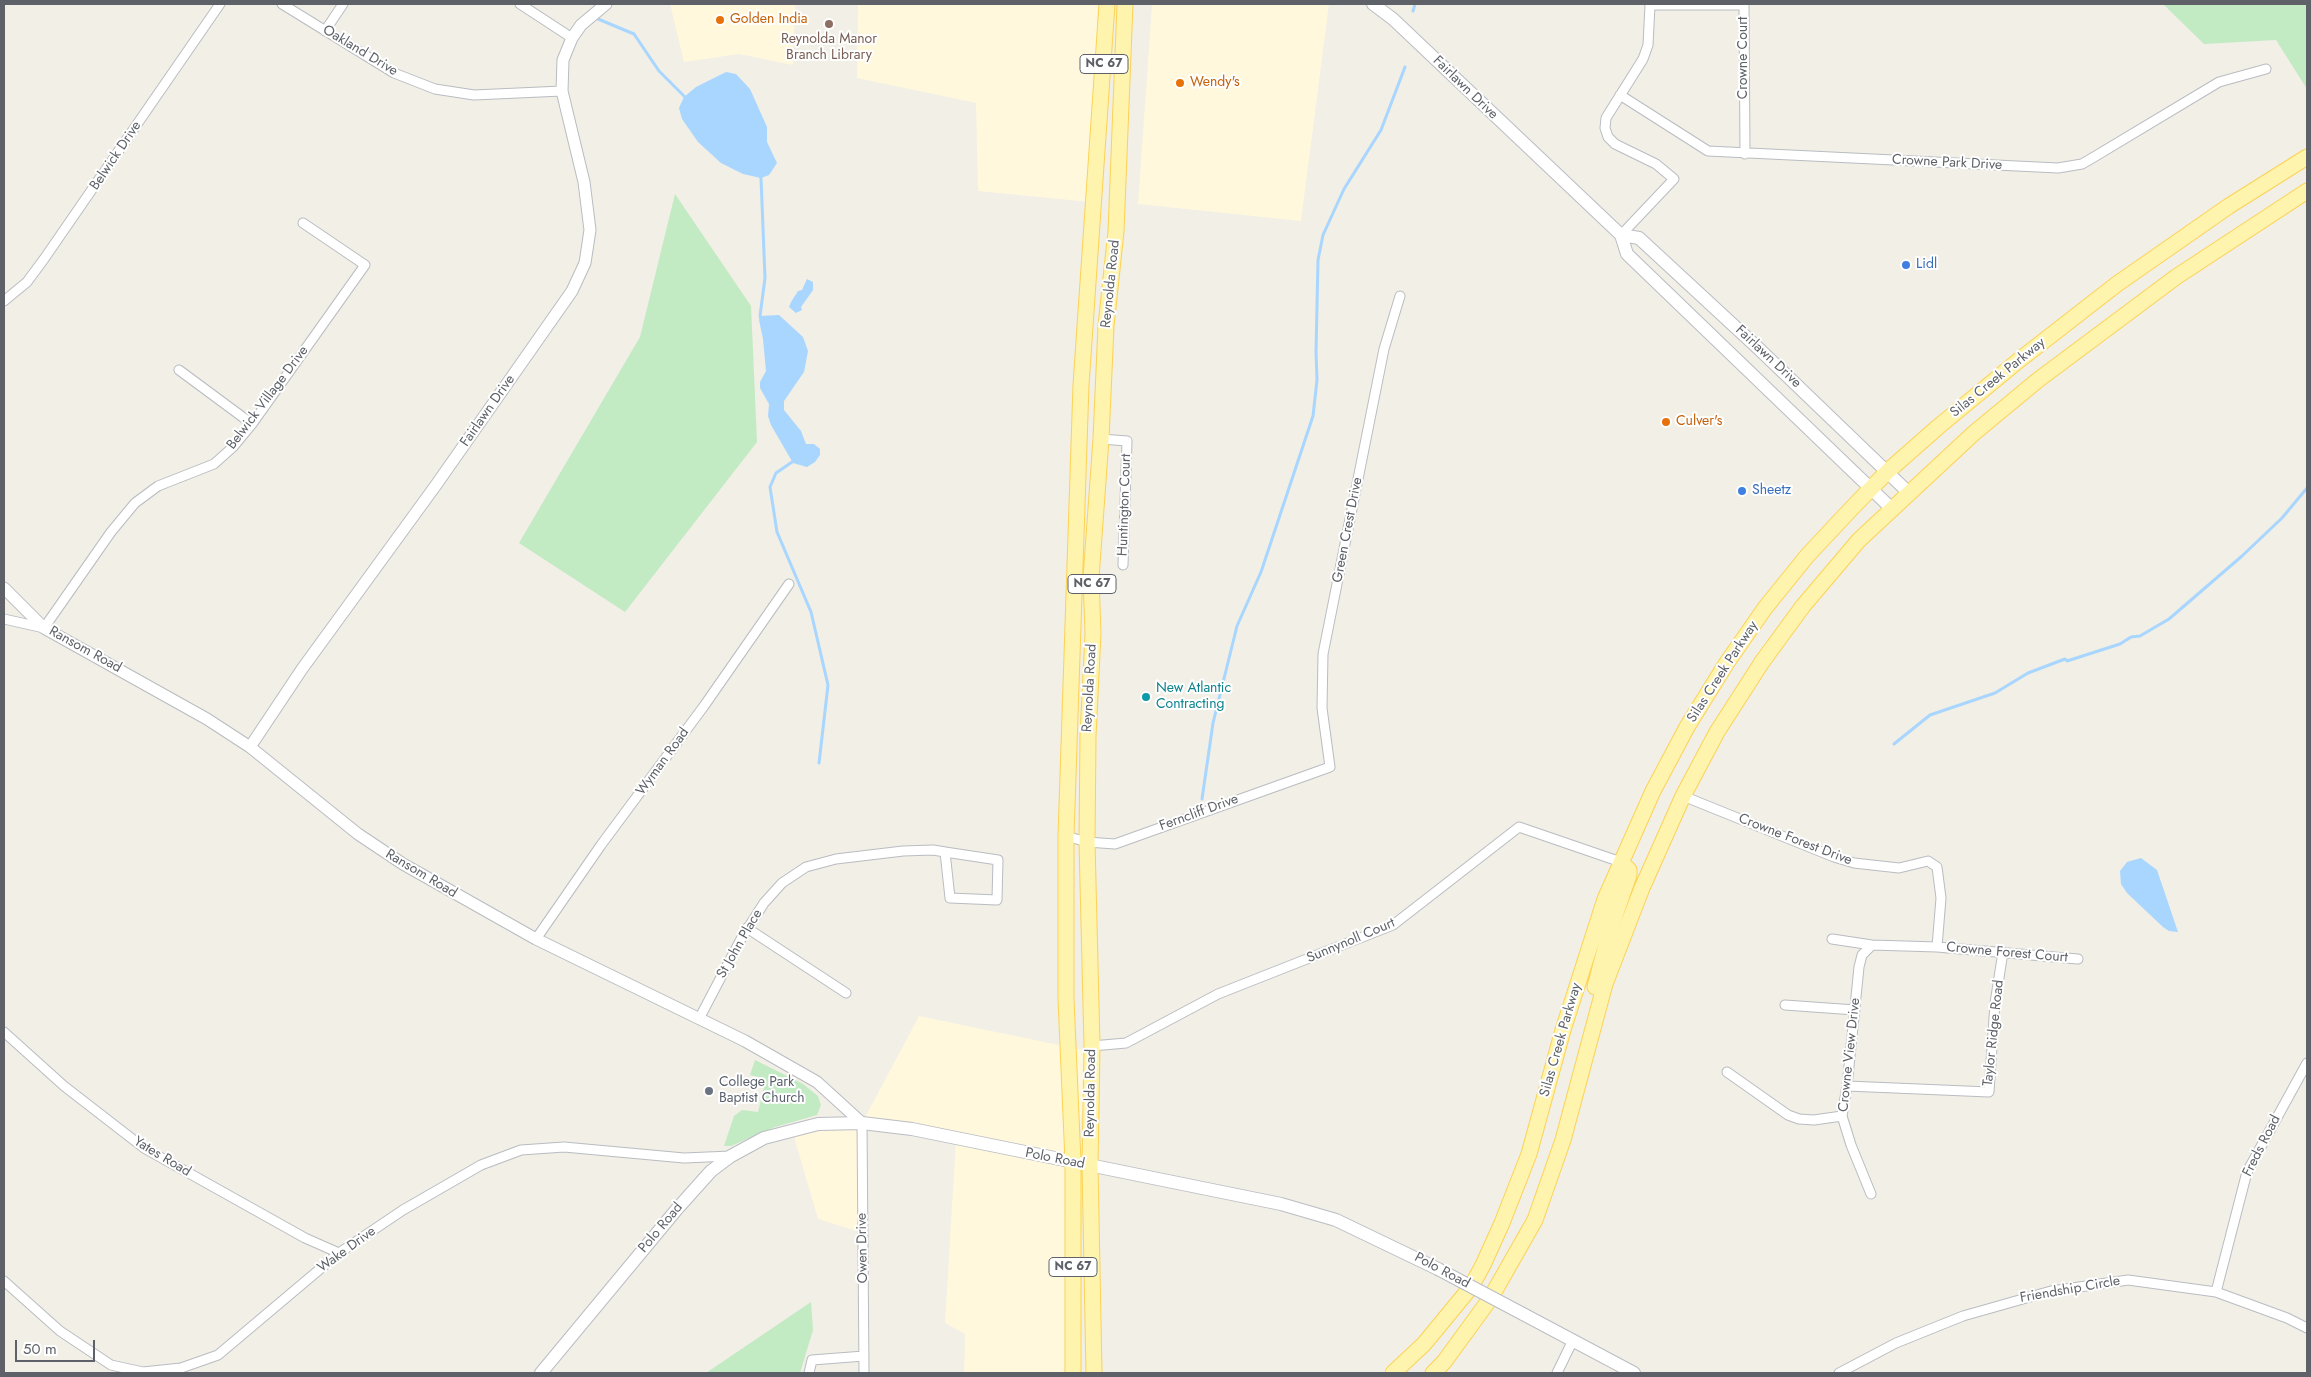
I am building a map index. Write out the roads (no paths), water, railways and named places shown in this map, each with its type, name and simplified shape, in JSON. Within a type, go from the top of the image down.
[{"type":"main road","name":"Reynolda Road","points":[[1073,1373],[1073,1162],[1066,999],[1066,836],[1081,384],[1108,4]]},
{"type":"main road","name":"Reynolda Road","points":[[1094,1373],[1090,1166],[1092,1046],[1087,842],[1088,736],[1093,633],[1091,578],[1101,439],[1106,326],[1116,231],[1126,4]]},
{"type":"main road","name":"Fairlawn Drive","points":[[1373,4],[1393,19],[1620,235],[1627,254],[1891,508]]},
{"type":"main road","name":"Silas Creek Parkway","points":[[1393,1373],[1424,1344],[1471,1287],[1502,1223],[1529,1154],[1563,1030],[1604,899],[1653,791],[1678,743],[1726,664],[1766,608],[1807,556],[1888,471],[2018,360],[2117,284],[2230,206],[2307,157]]},
{"type":"main road","name":"Silas Creek Parkway","points":[[1433,1373],[1444,1362],[1490,1299],[1535,1220],[1563,1140],[1608,975],[1642,888],[1683,796],[1717,732],[1762,662],[1803,606],[1859,540],[1908,492],[1974,433],[2101,331],[2176,276],[2307,191]]},
{"type":"main road","name":"Fairlawn Drive","points":[[1620,235],[1639,238],[1888,471],[1908,492]]},
{"type":"main road","points":[[1588,1046],[1587,1023],[1593,993],[1610,930],[1629,876],[1629,870],[1621,862]]},
{"type":"main road","name":"Polo Road","points":[[541,1373],[693,1190],[711,1171],[731,1156],[764,1138],[818,1124],[862,1123],[912,1129],[1290,1206],[1336,1220],[1438,1268],[1634,1373]]},
{"type":"street","name":"Belwick Drive","points":[[4,302],[27,282],[44,259],[220,4]]},
{"type":"street","name":"Oakland Drive","points":[[282,4],[394,72],[435,89],[474,95],[562,90]]},
{"type":"street","points":[[325,30],[344,4]]},
{"type":"street","points":[[520,4],[573,36],[581,25],[606,4]]},
{"type":"street","name":"Crowne Court","points":[[1620,95],[1643,58],[1648,45],[1650,4],[1744,5],[1745,154]]},
{"type":"street","name":"Fairlawn Drive","points":[[250,747],[302,669],[436,485],[572,291],[585,263],[590,230],[584,182],[562,90],[563,60],[573,36]]},
{"type":"street","name":"Crowne Park Drive","points":[[1620,95],[1699,147],[1721,153],[2068,168],[2094,157],[2206,89],[2238,75],[2266,69]]},
{"type":"street","points":[[1620,95],[1606,118],[1605,128],[1608,137],[1614,144],[1656,164],[1674,179],[1620,235]]},
{"type":"street","name":"Belwick Village Drive","points":[[44,628],[111,532],[134,503],[158,486],[214,464],[233,447],[252,424],[365,265],[303,223]]},
{"type":"street","name":"Green Crest Drive","points":[[1330,766],[1322,708],[1324,654],[1384,349],[1400,296]]},
{"type":"street","points":[[179,370],[252,424]]},
{"type":"street","name":"Huntington Court","points":[[1101,439],[1127,441],[1123,565]]},
{"type":"street","name":"Wyman Road","points":[[536,939],[601,845],[704,706],[789,584]]},
{"type":"street","name":"Ransom Road","points":[[4,588],[44,628],[181,704],[250,747],[358,834],[403,864],[536,939],[699,1019],[817,1082],[862,1123]]},
{"type":"street","points":[[4,619],[44,628]]},
{"type":"street","name":"Ferncliff Drive","points":[[1066,836],[1087,842],[1115,844],[1330,766]]},
{"type":"street","name":"Crowne Forest Drive","points":[[1683,796],[1834,857],[1854,863],[1899,868],[1928,861],[1937,867]]},
{"type":"street","name":"Sunnynoll Court","points":[[1092,1046],[1126,1043],[1218,994],[1393,925],[1519,828],[1621,862]]},
{"type":"street","name":"St John Place","points":[[699,1019],[747,928],[764,903],[782,883],[806,868],[836,859],[877,853],[933,850],[998,860],[997,900],[950,898],[945,852]]},
{"type":"street","name":"Crowne Forest Court","points":[[1937,867],[1941,898],[1937,947]]},
{"type":"street","points":[[747,928],[812,968],[846,992]]},
{"type":"street","name":"Crowne Forest Court","points":[[1832,939],[1872,945],[1937,947],[2078,959]]},
{"type":"street","name":"Crowne View Drive","points":[[1871,1194],[1851,1145],[1842,1116],[1847,1086],[1858,967],[1862,955],[1872,945]]},
{"type":"street","name":"Taylor Ridge Road","points":[[1847,1086],[1989,1092],[1995,1003],[2003,952]]},
{"type":"street","points":[[1785,1005],[1854,1010]]},
{"type":"street","name":"Yates Road","points":[[4,1032],[64,1086],[144,1148],[306,1238],[339,1253]]},
{"type":"street","name":"Freds Road","points":[[2216,1292],[2247,1172],[2307,1063]]},
{"type":"street","points":[[1727,1072],[1799,1120],[1842,1116]]},
{"type":"street","name":"Owen Drive","points":[[862,1123],[864,1373]]},
{"type":"street","name":"Wake Drive","points":[[4,1281],[60,1331],[111,1365],[143,1372],[182,1368],[218,1355],[339,1253],[410,1206],[481,1165],[521,1150],[564,1147],[684,1158],[731,1156]]},
{"type":"street","name":"Friendship Circle","points":[[1839,1373],[1927,1329],[2014,1300],[2052,1291],[2128,1280],[2216,1292],[2287,1318],[2307,1328]]},
{"type":"street","points":[[1557,1373],[1573,1340]]},
{"type":"street","points":[[810,1373],[812,1360],[864,1356]]},
{"type":"water","points":[[726,72],[736,74],[750,89],[767,127],[767,142],[777,163],[769,175],[761,178],[743,174],[721,163],[698,142],[682,119],[679,108],[684,97],[696,87]]},
{"type":"water","points":[[807,279],[813,282],[813,290],[801,307],[802,310],[796,313],[789,307],[798,291],[802,290]]},
{"type":"water","points":[[779,315],[803,337],[808,351],[804,372],[784,401],[784,410],[801,431],[806,444],[814,444],[820,449],[820,455],[815,462],[807,467],[793,463],[771,425],[768,416],[769,404],[760,388],[760,382],[766,371],[760,316]]},
{"type":"water","points":[[2141,858],[2157,870],[2178,932],[2169,931],[2163,927],[2127,893],[2121,884],[2120,871],[2127,862]]},
{"type":"waterway","points":[[1413,11],[1415,4]]},
{"type":"waterway","points":[[598,19],[634,34],[659,71],[686,98]]},
{"type":"waterway","points":[[1202,799],[1213,723],[1237,626],[1261,572],[1313,416],[1317,380],[1318,260],[1323,235],[1344,189],[1381,130],[1405,67]]},
{"type":"waterway","points":[[759,175],[761,178],[765,278],[760,316],[762,320]]},
{"type":"waterway","points":[[795,460],[776,473],[770,487],[777,532],[811,612],[828,685],[819,763]]},
{"type":"waterway","points":[[1894,744],[1930,715],[1995,693],[2028,673],[2065,659],[2067,661],[2120,644],[2131,637],[2140,636],[2169,619],[2242,556],[2282,518],[2307,488]]},
{"type":"place","name":"Golden India","points":[[720,20]]},
{"type":"place","name":"Reynolda Manor Branch Library","points":[[829,24]]},
{"type":"place","name":"Wendy's","points":[[1180,83]]},
{"type":"place","name":"Lidl","points":[[1906,265]]},
{"type":"place","name":"Culver's","points":[[1666,422]]},
{"type":"place","name":"Sheetz","points":[[1742,491]]},
{"type":"place","name":"New Atlantic Contracting","points":[[1146,697]]},
{"type":"place","name":"College Park Baptist Church","points":[[709,1091]]}]
